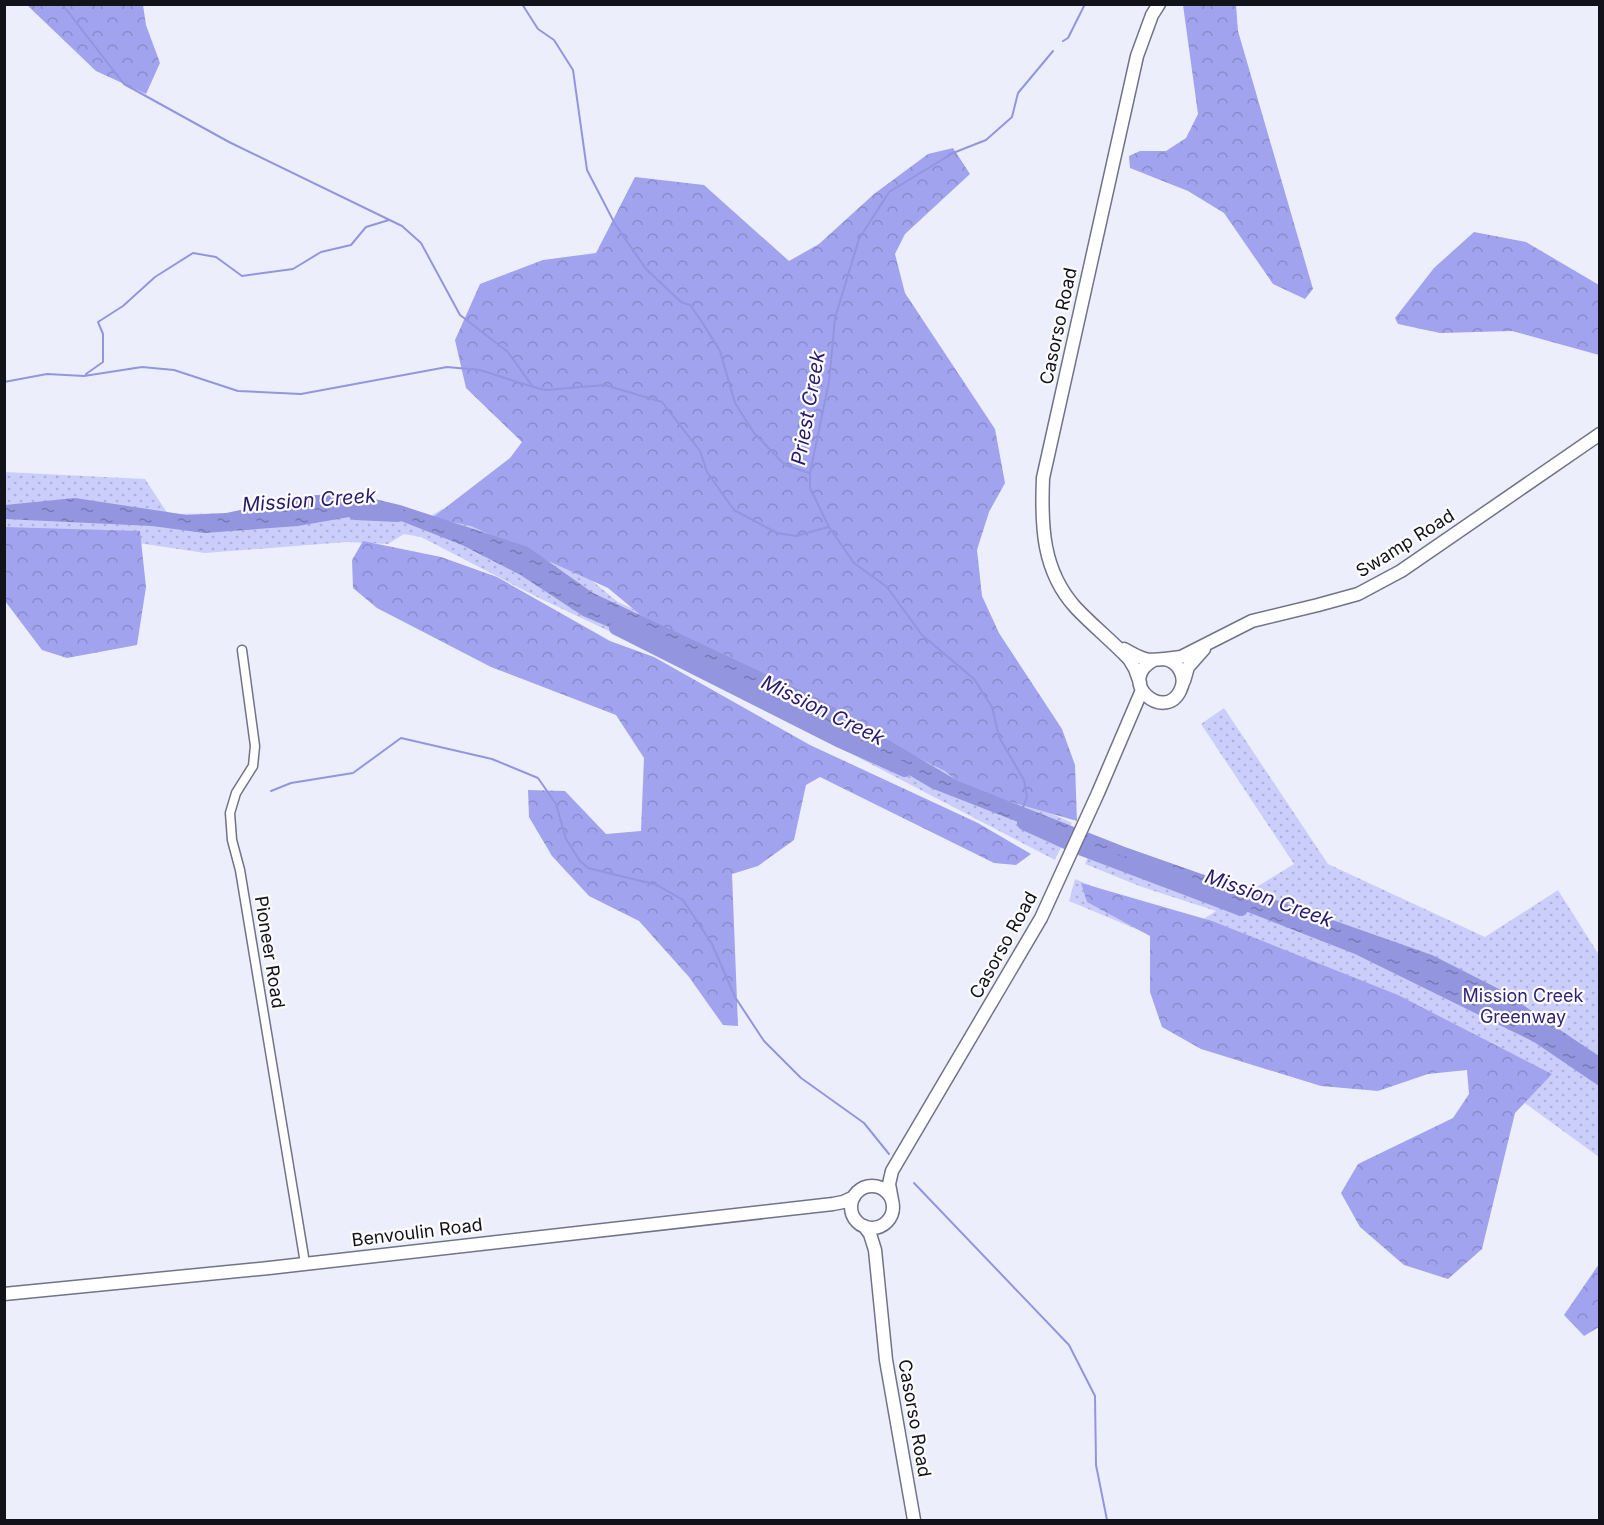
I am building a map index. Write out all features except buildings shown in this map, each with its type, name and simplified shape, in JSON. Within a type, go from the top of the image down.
[{"type":"main road","name":"Casorso Road","points":[[870,1186],[892,1171],[1041,918],[1127,727],[1141,687],[1136,669],[1111,640],[1076,608],[1052,572],[1042,534],[1042,478],[1137,56],[1152,15],[1159,4]]},
{"type":"main road","name":"Swamp Road","points":[[1160,660],[1180,657],[1252,621],[1358,594],[1401,571],[1599,434]]},
{"type":"main road","name":"Casorso Road","points":[[1111,640],[1146,660],[1160,660]]},
{"type":"main road","name":"Swamp Road","points":[[1183,683],[1188,667],[1212,642]]},
{"type":"main road","points":[[1160,660],[1171,662],[1180,670],[1183,683],[1177,696],[1165,703],[1158,703],[1151,700],[1141,687],[1143,669],[1160,660]]},
{"type":"main road","name":"Casorso Road","points":[[1127,727],[1143,710],[1158,703]]},
{"type":"main road","points":[[833,1204],[845,1210],[864,1226],[870,1228],[884,1224],[892,1213],[889,1184],[892,1171]]},
{"type":"main road","points":[[854,1217],[852,1210],[854,1197],[858,1192],[870,1186],[883,1189],[892,1200]]},
{"type":"main road","name":"Benvoulin Road","points":[[4,1294],[833,1204],[854,1197]]},
{"type":"main road","name":"Casorso Road","points":[[875,1250],[884,1224]]},
{"type":"main road","name":"Casorso Road","points":[[864,1226],[870,1234],[875,1250],[886,1360],[914,1521]]},
{"type":"street","name":"Pioneer Road","points":[[242,650],[255,746],[253,766],[236,793],[230,813],[232,840],[240,870],[304,1263]]},
{"type":"green space","points":[[27,5],[143,5],[146,25],[160,63],[146,94],[96,71]]},
{"type":"green space","points":[[1183,5],[1236,5],[1238,31],[1313,289],[1305,299],[1273,284],[1224,213],[1188,191],[1130,168],[1129,156],[1140,151],[1166,151],[1186,138],[1198,114]]},
{"type":"green space","points":[[953,148],[970,174],[905,234],[895,254],[905,293],[995,429],[1005,483],[989,512],[977,550],[982,596],[999,633],[1062,729],[1075,765],[1077,821],[966,789],[945,771],[661,632],[608,588],[471,526],[432,518],[510,458],[522,442],[466,388],[455,340],[480,284],[543,260],[596,253],[635,177],[704,185],[789,261],[819,244],[874,194],[928,154]]},
{"type":"green space","points":[[1474,232],[1526,242],[1599,285],[1599,355],[1512,331],[1440,333],[1398,324],[1395,318],[1434,268]]},
{"type":"green space","points":[[4,472],[145,479],[168,514],[417,511],[429,517],[442,509],[514,533],[579,570],[618,602],[692,636],[991,786],[1072,823],[1055,860],[863,760],[699,669],[611,632],[539,598],[421,537],[404,534],[388,544],[347,542],[205,553],[111,539],[5,570]]},
{"type":"green space","points":[[4,527],[140,531],[146,587],[137,645],[67,658],[42,650],[5,601]]},
{"type":"green space","points":[[363,541],[441,557],[497,577],[610,641],[654,657],[810,745],[978,823],[1031,854],[1016,865],[994,863],[820,777],[806,785],[794,840],[758,866],[732,874],[738,1026],[723,1025],[689,977],[639,921],[589,896],[552,856],[529,817],[528,790],[565,791],[606,834],[641,831],[644,758],[616,715],[491,667],[377,608],[353,588],[352,560]]},
{"type":"green space","name":"Mission Creek Greenway","points":[[1224,708],[1328,864],[1485,937],[1558,890],[1599,955],[1599,1157],[1419,1026],[1184,949],[1069,901],[1075,879],[1191,927],[1216,911],[1142,887],[1085,864],[1095,841],[1247,893],[1294,864],[1201,724]]},
{"type":"green space","points":[[1081,883],[1212,921],[1398,995],[1552,1074],[1515,1113],[1482,1249],[1448,1279],[1404,1265],[1360,1227],[1341,1193],[1358,1164],[1453,1118],[1469,1094],[1467,1070],[1428,1074],[1378,1091],[1321,1086],[1201,1049],[1162,1027],[1150,992],[1150,936],[1087,902]]},
{"type":"green space","points":[[1599,1264],[1599,1327],[1584,1336],[1564,1315]]},
{"type":"water","name":"Mission Creek","points":[[312,495],[362,496],[400,505],[528,547],[593,593],[819,699],[958,781],[1125,847],[1432,955],[1499,989],[1599,1056],[1599,1086],[1534,1042],[1355,954],[931,788],[850,740],[781,710],[710,670],[583,616],[519,574],[462,545],[378,512],[298,526],[204,533],[152,526],[5,519],[5,505],[75,498],[187,515],[226,513]]},
{"type":"waterway","points":[[62,4],[124,84],[229,142],[402,226],[421,243],[460,315],[508,352],[533,387]]},
{"type":"waterway","points":[[522,4],[538,29],[554,40],[573,70],[587,170],[615,224],[646,269],[681,302],[690,305],[702,322],[720,351],[735,403],[754,433],[785,465],[809,473]]},
{"type":"waterway","name":"Priest Creek","points":[[1063,41],[1068,38],[1085,4]]},
{"type":"waterway","name":"Priest Creek","points":[[1023,807],[1027,797],[1024,780],[999,737],[992,707],[974,679],[922,635],[887,587],[854,563],[829,527],[810,488],[810,473],[829,382],[835,318],[859,239],[889,192],[953,153],[986,140],[1012,117],[1018,93],[1053,51]]},
{"type":"waterway","points":[[86,374],[103,362],[103,334],[98,322],[123,306],[155,277],[193,253],[216,257],[242,276],[293,269],[321,252],[351,245],[366,227],[389,220]]},
{"type":"waterway","points":[[4,382],[47,374],[84,376],[142,367],[174,370],[238,391],[301,394],[447,367],[480,370],[546,390],[605,385],[662,402],[700,451],[707,472],[734,510],[777,533],[796,536],[828,527]]},
{"type":"waterway","name":"Mission Creek","points":[[355,513],[398,515]]},
{"type":"waterway","name":"Mission Creek","points":[[616,628],[838,740],[905,770]]},
{"type":"waterway","points":[[271,791],[291,783],[353,773],[401,738],[492,759],[538,778],[556,804],[566,839],[580,861],[588,868],[657,885],[683,900],[712,944],[735,997],[764,1041],[801,1078],[864,1123],[889,1154]]},
{"type":"waterway","name":"Mission Creek","points":[[1024,823],[1077,847],[1241,909]]},
{"type":"waterway","points":[[914,1183],[1069,1345],[1095,1396],[1096,1465],[1107,1520]]}]
